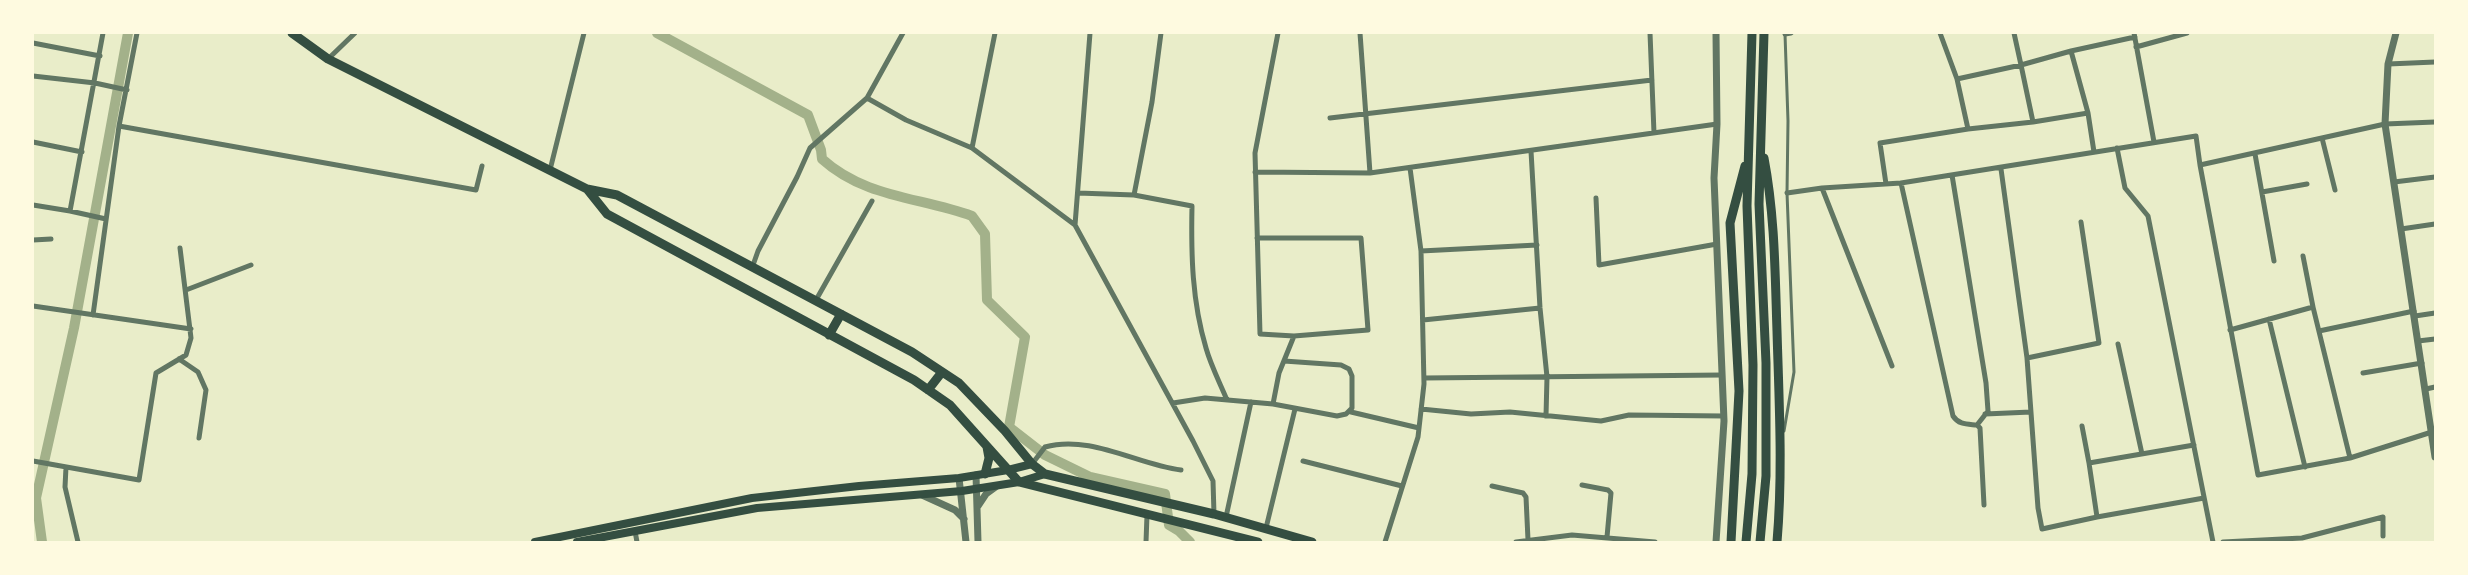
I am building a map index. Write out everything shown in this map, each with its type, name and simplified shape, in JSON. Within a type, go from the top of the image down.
[{"type":"main road","points":[[292,33],[328,59],[587,189],[617,195],[912,352],[959,383],[1005,431],[1032,464],[1045,474],[1226,517],[1312,542]]},
{"type":"main road","points":[[1746,542],[1752,474],[1753,365],[1747,206],[1752,33]]},
{"type":"main road","points":[[1760,542],[1766,476],[1766,375],[1759,204],[1764,33]]},
{"type":"main road","points":[[1761,141],[1772,199],[1780,450],[1777,542]]},
{"type":"main road","points":[[1731,542],[1739,391],[1730,223],[1749,150]]},
{"type":"main road","points":[[587,189],[607,214],[928,390],[950,405],[1019,482],[1258,542]]},
{"type":"main road","points":[[829,335],[841,314]]},
{"type":"main road","points":[[928,390],[942,372]]},
{"type":"main road","points":[[981,475],[989,458],[987,445]]},
{"type":"main road","points":[[535,542],[752,498],[959,478],[1032,464]]},
{"type":"main road","points":[[577,542],[757,508],[962,491],[1019,482],[1045,474]]},
{"type":"street","points":[[69,211],[98,83],[103,33]]},
{"type":"street","points":[[93,315],[124,90],[137,33]]},
{"type":"street","points":[[328,59],[355,33]]},
{"type":"street","points":[[550,170],[584,33]]},
{"type":"street","points":[[752,267],[810,148],[867,98],[903,33]]},
{"type":"street","points":[[972,148],[995,33]]},
{"type":"street","points":[[1075,225],[1090,33]]},
{"type":"street","points":[[1134,195],[1152,102],[1161,33]]},
{"type":"street","points":[[1257,238],[1361,238],[1368,330],[1294,336],[1260,334],[1257,238],[1255,172],[1255,153],[1278,33]]},
{"type":"street","points":[[1360,33],[1371,173]]},
{"type":"street","points":[[1650,33],[1654,133]]},
{"type":"street","points":[[1716,33],[1718,124],[1714,178],[1724,416],[1716,542]]},
{"type":"street","points":[[1785,33],[1791,33]]},
{"type":"street","points":[[1940,33],[1957,79],[1968,129]]},
{"type":"street","points":[[2014,33],[2033,122]]},
{"type":"street","points":[[2136,47],[2187,33]]},
{"type":"street","points":[[2396,33],[2388,64],[2385,124],[2433,431],[2435,457]]},
{"type":"street","points":[[1957,79],[2134,35],[2154,142]]},
{"type":"street","points":[[33,44],[100,56]]},
{"type":"street","points":[[2072,51],[2088,113],[2094,152]]},
{"type":"street","points":[[2388,64],[2435,62]]},
{"type":"street","points":[[33,76],[98,83],[124,90]]},
{"type":"street","points":[[1330,118],[1652,80]]},
{"type":"street","points":[[867,98],[906,120],[972,148],[1075,225],[1173,403],[1213,481],[1214,514]]},
{"type":"street","points":[[1886,184],[1880,143],[2088,113]]},
{"type":"street","points":[[2200,165],[2385,124],[2435,122]]},
{"type":"street","points":[[1255,172],[1371,173],[1718,124]]},
{"type":"street","points":[[119,126],[476,190],[482,166]]},
{"type":"street","points":[[1787,194],[1822,188],[1901,183],[2196,136],[2258,475],[2350,458],[2433,431]]},
{"type":"street","points":[[2322,138],[2335,190]]},
{"type":"street","points":[[33,142],[82,152]]},
{"type":"street","points":[[2117,148],[2125,188],[2148,216],[2213,542]]},
{"type":"street","points":[[1531,151],[1540,308],[1547,377],[1546,416]]},
{"type":"street","points":[[2255,153],[2274,261]]},
{"type":"street","points":[[1385,542],[1419,428],[1424,378],[1421,251],[1410,168]]},
{"type":"street","points":[[2001,168],[2027,358],[2038,508],[2042,530],[2097,517],[2204,498]]},
{"type":"street","points":[[1952,175],[1986,382],[1988,411],[1977,425]]},
{"type":"street","points":[[2394,182],[2435,177]]},
{"type":"street","points":[[1901,183],[1953,416],[1957,422],[1977,425]]},
{"type":"street","points":[[2262,192],[2307,184]]},
{"type":"street","points":[[1822,188],[1892,366]]},
{"type":"street","points":[[1078,194],[1134,195],[1192,206],[1191,256],[1194,299],[1206,350],[1227,400]]},
{"type":"street","points":[[1596,198],[1599,265],[1717,244]]},
{"type":"street","points":[[816,300],[872,201]]},
{"type":"street","points":[[33,205],[106,219]]},
{"type":"street","points":[[2027,358],[2099,343],[2081,222]]},
{"type":"street","points":[[2402,230],[2435,224]]},
{"type":"street","points":[[33,240],[51,239]]},
{"type":"street","points":[[1421,251],[1537,245]]},
{"type":"street","points":[[33,461],[139,480],[156,373],[186,355],[191,338],[180,248]]},
{"type":"street","points":[[2302,256],[2350,458]]},
{"type":"street","points":[[186,290],[250,265]]},
{"type":"street","points":[[33,306],[191,329]]},
{"type":"street","points":[[2230,330],[2313,307]]},
{"type":"street","points":[[1423,320],[1540,308]]},
{"type":"street","points":[[2319,332],[2414,314],[2435,313]]},
{"type":"street","points":[[2269,319],[2305,466]]},
{"type":"street","points":[[1273,404],[1279,373],[1294,336]]},
{"type":"street","points":[[2418,341],[2435,339]]},
{"type":"street","points":[[2118,344],[2142,454]]},
{"type":"street","points":[[179,359],[198,372],[206,390],[199,438]]},
{"type":"street","points":[[1284,361],[1341,365],[1349,369],[1352,375],[1350,412]]},
{"type":"street","points":[[2363,374],[2421,363]]},
{"type":"street","points":[[1424,378],[1722,375]]},
{"type":"street","points":[[2426,389],[2435,387]]},
{"type":"street","points":[[1173,403],[1205,398],[1273,404],[1337,416],[1350,412],[1419,428]]},
{"type":"street","points":[[1226,517],[1251,402]]},
{"type":"street","points":[[1266,528],[1295,409]]},
{"type":"street","points":[[1421,409],[1471,414],[1510,411],[1602,421],[1629,415],[1724,416]]},
{"type":"street","points":[[1985,414],[2031,412]]},
{"type":"street","points":[[1977,425],[1982,435],[1984,505]]},
{"type":"street","points":[[2082,426],[2097,517]]},
{"type":"street","points":[[1032,464],[1045,447],[1061,444],[1110,450],[1164,468],[1181,470]]},
{"type":"street","points":[[2089,463],[2194,445]]},
{"type":"street","points":[[1303,461],[1402,486]]},
{"type":"street","points":[[66,467],[65,487],[78,542]]},
{"type":"street","points":[[978,542],[977,488],[981,475]]},
{"type":"street","points":[[959,478],[966,542]]},
{"type":"street","points":[[1582,485],[1608,490],[1611,493],[1607,537]]},
{"type":"street","points":[[977,508],[982,498],[997,486]]},
{"type":"street","points":[[1492,486],[1523,493],[1526,497],[1528,540]]},
{"type":"street","points":[[921,495],[955,510],[964,519]]},
{"type":"street","points":[[1146,542],[1147,514]]},
{"type":"street","points":[[2223,542],[2298,540],[2383,517],[2383,536]]},
{"type":"street","points":[[635,531],[637,542]]},
{"type":"street","points":[[1516,542],[1572,535],[1655,542]]},
{"type":"lane","points":[[1780,450],[1794,372],[1787,194],[1788,121],[1785,33]]},
{"type":"waterway","points":[[42,542],[36,498],[74,328],[128,33]]},
{"type":"waterway","points":[[657,33],[808,115],[822,159],[856,182],[972,216],[985,234],[987,300],[1025,337],[1009,427],[1045,455],[1090,477],[1165,494],[1169,525],[1190,542]]}]
